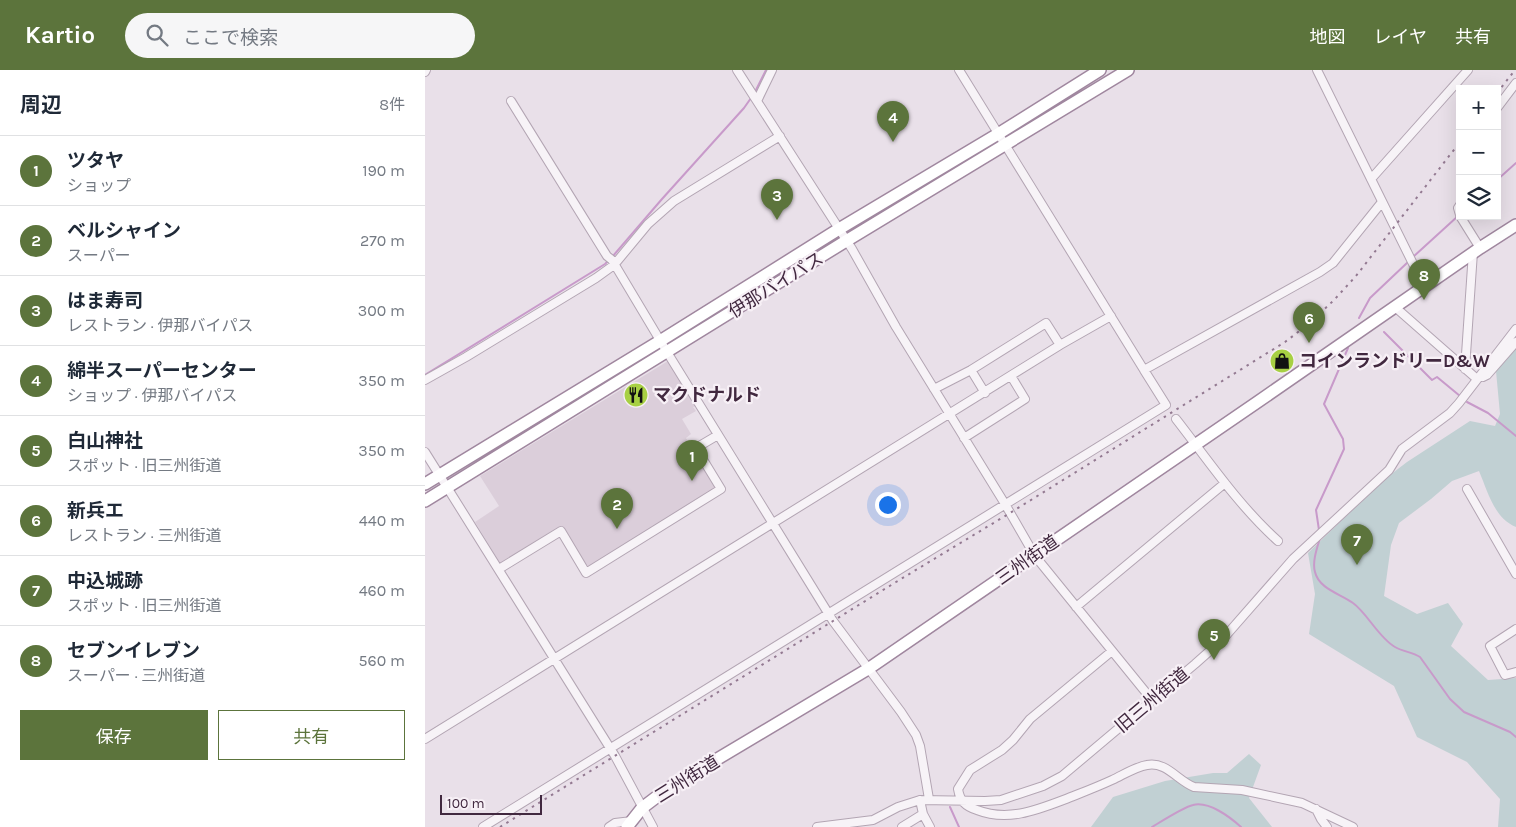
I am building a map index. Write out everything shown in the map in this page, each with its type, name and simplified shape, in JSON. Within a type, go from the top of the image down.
[{"type":"highway","name":"伊那バイパス","points":[[425,484],[1100,70]]},
{"type":"highway","name":"伊那バイパス","points":[[425,501],[846,241],[1128,70]]},
{"type":"highway","name":"三州街道","points":[[629,824],[643,808],[667,789],[868,669],[1035,556],[1476,250],[1516,225]]},
{"type":"street","points":[[737,70],[839,229],[1035,556],[1152,700]]},
{"type":"street","points":[[756,100],[772,70]]},
{"type":"street","points":[[483,827],[1166,405],[959,70]]},
{"type":"street","points":[[1328,70],[1318,72],[1424,286]]},
{"type":"street","points":[[1371,179],[1468,70]]},
{"type":"street","points":[[1501,103],[1516,83]]},
{"type":"street","points":[[511,101],[829,613],[917,735],[929,799]]},
{"type":"street","points":[[425,380],[467,357],[596,278],[611,260],[674,200],[780,136]]},
{"type":"street","points":[[1144,370],[1312,277],[1333,263],[1382,202]]},
{"type":"street","points":[[1463,220],[1476,250],[1465,369]]},
{"type":"street","points":[[1395,307],[1477,380],[1487,375],[1516,342]]},
{"type":"street","points":[[425,738],[950,415],[1060,345],[1111,316]]},
{"type":"street","points":[[934,390],[971,370],[1046,323],[1060,345]]},
{"type":"street","name":"旧三州街道","points":[[817,827],[873,820],[904,804],[920,800],[1001,800],[1043,786],[1061,776],[1222,640],[1293,559],[1389,470],[1401,449],[1450,413],[1516,330]]},
{"type":"street","points":[[971,370],[985,393]]},
{"type":"street","points":[[964,438],[1025,399],[1011,376]]},
{"type":"street","points":[[1176,419],[1225,483],[1261,526],[1277,541]]},
{"type":"street","points":[[499,569],[561,531],[586,573],[595,568],[721,489],[696,448],[718,435]]},
{"type":"street","points":[[425,452],[499,569],[553,660],[610,748],[653,827]]},
{"type":"street","points":[[1076,607],[1225,483]]},
{"type":"street","points":[[1467,489],[1516,574]]},
{"type":"street","points":[[1516,629],[1490,646],[1505,675],[1516,672]]},
{"type":"street","points":[[1112,651],[1030,720],[1002,750],[970,770],[958,790],[960,799],[968,807],[998,816],[1018,815],[1041,809],[1097,787],[1136,768],[1156,764],[1165,768],[1188,785],[1243,790],[1302,803],[1353,827]]},
{"type":"street","points":[[920,800],[923,814],[931,827]]},
{"type":"street","points":[[1316,809],[1327,827]]},
{"type":"street","points":[[902,827],[923,814]]},
{"type":"street","points":[[609,827],[615,823],[629,824]]},
{"type":"shaded area","points":[[1516,343],[1516,527],[1508,523],[1497,511],[1479,471],[1452,481],[1399,523],[1391,545],[1384,596],[1417,614],[1448,603],[1463,624],[1451,646],[1488,680],[1516,678],[1516,827],[1498,827],[1500,799],[1467,762],[1417,737],[1394,686],[1309,634],[1315,594],[1308,553],[1381,482],[1407,462],[1470,421],[1495,426],[1500,414],[1496,371]]},
{"type":"shaded area","points":[[668,361],[696,406],[693,407],[696,411],[682,419],[691,434],[686,438],[716,488],[590,567],[585,564],[560,526],[500,563],[475,522],[499,506],[480,476]]},
{"type":"shaded area","points":[[1249,754],[1261,765],[1249,798],[1272,827],[1091,827],[1113,797],[1165,781],[1213,773],[1227,773]]},
{"type":"waterway","points":[[755,92],[766,70]]},
{"type":"waterway","points":[[613,256],[751,98]]},
{"type":"waterway","points":[[1501,176],[1516,163]]},
{"type":"waterway","points":[[1413,257],[1456,218]]},
{"type":"waterway","points":[[425,375],[609,260]]},
{"type":"waterway","points":[[1359,318],[1370,298],[1408,262]]},
{"type":"waterway","points":[[1384,332],[1432,380],[1437,377],[1460,396]]},
{"type":"waterway","points":[[1319,530],[1316,510],[1344,449],[1343,439],[1324,404],[1348,348]]},
{"type":"waterway","points":[[1467,402],[1488,413],[1516,436]]},
{"type":"waterway","points":[[1320,538],[1314,564],[1317,578],[1321,583],[1358,607],[1389,643],[1398,649],[1420,657],[1450,699],[1464,712],[1510,732],[1516,737]]},
{"type":"waterway","points":[[1152,827],[1184,808],[1199,804],[1219,811],[1241,827]]},
{"type":"waterway","points":[[950,807],[959,827]]},
{"type":"railway","points":[[1501,88],[1515,70]]},
{"type":"railway","points":[[500,827],[1285,342],[1310,323],[1356,276],[1456,147]]},
{"type":"place","name":"綿半スーパーセンター","points":[[893,142]]},
{"type":"place","name":"はま寿司","points":[[777,220]]},
{"type":"place","name":"セブンイレブン","points":[[1424,300]]},
{"type":"place","name":"新兵エ","points":[[1309,343]]},
{"type":"place","name":"コインランドリーD&W","points":[[1282,361]]},
{"type":"place","name":"マクドナルド","points":[[636,395]]},
{"type":"place","name":"ツタヤ","points":[[692,481]]},
{"type":"place","name":"ベルシャイン","points":[[617,529]]},
{"type":"place","name":"中込城跡","points":[[1357,565]]},
{"type":"place","name":"白山神社","points":[[1214,660]]}]
